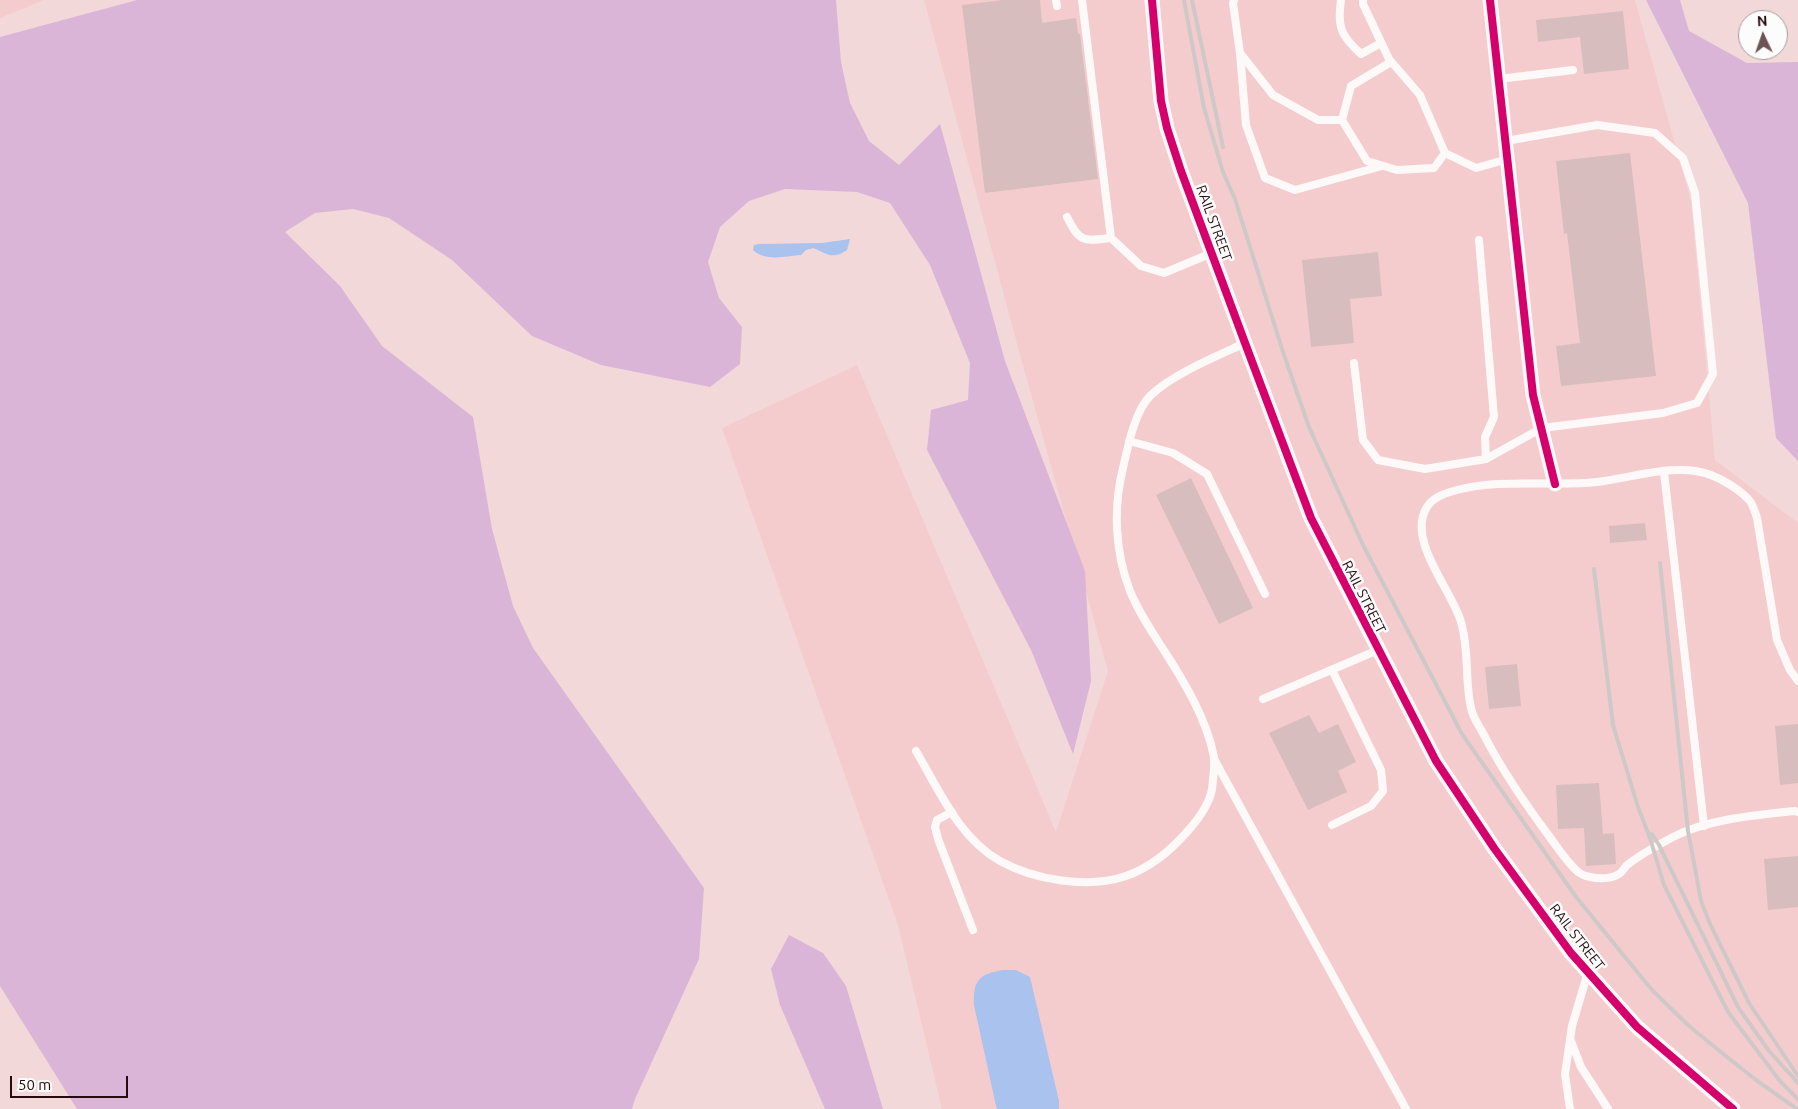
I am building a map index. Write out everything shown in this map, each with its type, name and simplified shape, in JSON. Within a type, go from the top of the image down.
[{"type":"street","name":"RAIL STREET","points":[[1152,0],[1161,101],[1167,128],[1245,343],[1311,518],[1436,761],[1571,953],[1637,1027],[1733,1109]]},
{"type":"street","points":[[1490,0],[1533,395],[1555,484]]},
{"type":"lane","points":[[1082,0],[1111,238],[1142,266],[1164,273],[1212,253]]},
{"type":"lane","points":[[1234,0],[1246,125],[1265,178],[1295,190],[1382,166]]},
{"type":"lane","points":[[1341,0],[1340,25],[1347,42],[1361,54],[1381,43]]},
{"type":"lane","points":[[1363,0],[1363,4],[1391,62],[1420,95],[1445,153],[1476,168],[1508,159]]},
{"type":"lane","points":[[1240,53],[1273,95],[1318,120],[1342,120]]},
{"type":"lane","points":[[1391,62],[1351,86],[1342,120],[1367,161],[1382,166],[1398,170],[1434,168],[1445,153]]},
{"type":"lane","points":[[1499,79],[1573,70]]},
{"type":"lane","points":[[1354,363],[1363,440],[1378,460],[1425,469],[1486,459],[1542,428],[1663,413],[1697,403],[1713,374],[1695,193],[1683,158],[1655,133],[1597,125],[1506,141]]},
{"type":"lane","points":[[1067,217],[1076,234],[1082,239],[1111,238]]},
{"type":"lane","points":[[1479,240],[1494,417],[1485,438],[1486,459]]},
{"type":"lane","points":[[1245,343],[1194,367],[1150,395],[1129,441],[1120,480],[1116,515],[1120,554],[1130,591],[1147,626],[1166,654],[1195,705],[1207,733],[1214,759],[1406,1109]]},
{"type":"lane","points":[[1129,441],[1174,452],[1207,474],[1265,594]]},
{"type":"lane","points":[[1798,681],[1790,670],[1776,640],[1757,518],[1751,501],[1733,487],[1710,475],[1682,470],[1598,482],[1500,485],[1458,490],[1439,496],[1428,504],[1423,516],[1422,530],[1426,551],[1461,620],[1467,646],[1468,680],[1472,713],[1493,752],[1530,810],[1579,874],[1591,878],[1604,879],[1618,875],[1626,866],[1675,836],[1704,826],[1747,816],[1798,812]]},
{"type":"lane","points":[[1664,472],[1704,826]]},
{"type":"lane","points":[[1263,699],[1378,650]]},
{"type":"lane","points":[[1332,670],[1380,770],[1383,791],[1371,806],[1332,825]]},
{"type":"lane","points":[[916,751],[968,837],[999,861],[1031,874],[1064,882],[1094,882],[1126,876],[1158,859],[1178,842],[1200,817],[1212,792],[1214,759]]},
{"type":"lane","points":[[952,812],[936,820],[935,827],[973,930]]},
{"type":"lane","points":[[1570,1109],[1565,1074],[1572,1026],[1588,972]]},
{"type":"lane","points":[[1570,1039],[1581,1067],[1608,1109]]},
{"type":"shaded area","points":[[0,0],[44,0],[0,18]]},
{"type":"shaded area","points":[[137,0],[836,0],[841,62],[850,103],[869,141],[899,165],[940,124],[1005,361],[1085,571],[1091,681],[1073,754],[1031,650],[927,450],[931,410],[968,400],[970,363],[930,265],[890,203],[857,192],[785,189],[749,201],[720,227],[708,262],[719,298],[742,327],[740,364],[710,387],[601,365],[532,336],[452,260],[389,218],[353,209],[315,213],[285,232],[340,286],[382,346],[473,417],[492,529],[513,606],[533,648],[704,888],[699,959],[632,1109],[77,1109],[0,986],[0,37]]},
{"type":"shaded area","points":[[924,0],[1635,0],[1691,202],[1715,460],[1798,523],[1798,1109],[942,1109],[898,925],[722,428],[857,365],[1056,832],[1108,671]]},
{"type":"shaded area","points":[[1646,0],[1680,0],[1689,31],[1738,58],[1738,60],[1747,63],[1798,62],[1798,461],[1776,438],[1748,203]]},
{"type":"shaded area","points":[[789,935],[823,953],[846,986],[883,1109],[825,1109],[780,1005],[771,969]]},
{"type":"water","points":[[850,239],[847,250],[837,255],[826,254],[813,248],[806,250],[801,255],[770,257],[758,254],[753,250],[754,245],[759,244],[822,243]]},
{"type":"water","points":[[1003,970],[1016,970],[1030,977],[1059,1101],[1059,1109],[997,1109],[974,1005],[974,996],[976,984],[983,976]]},
{"type":"building","points":[[1003,0],[1040,0],[1042,23],[1076,18],[1078,34],[1080,34],[1098,179],[985,193],[962,5]]},
{"type":"building","points":[[1623,11],[1629,69],[1584,74],[1580,37],[1538,42],[1536,20]]},
{"type":"building","points":[[1630,153],[1656,376],[1561,386],[1556,346],[1580,343],[1567,233],[1564,234],[1556,161]]},
{"type":"building","points":[[1378,252],[1382,296],[1350,299],[1354,343],[1311,347],[1302,260]]},
{"type":"building","points":[[1191,478],[1253,608],[1219,624],[1156,495]]},
{"type":"building","points":[[1645,523],[1647,540],[1610,543],[1609,526]]},
{"type":"building","points":[[1517,664],[1521,706],[1489,709],[1485,667]]},
{"type":"building","points":[[1309,715],[1319,733],[1338,724],[1356,762],[1338,771],[1347,792],[1308,810],[1269,733]]},
{"type":"building","points":[[1798,724],[1798,783],[1780,785],[1775,726]]},
{"type":"building","points":[[1599,783],[1603,834],[1614,833],[1616,864],[1586,866],[1584,828],[1558,829],[1556,785]]},
{"type":"building","points":[[1798,856],[1798,907],[1768,910],[1764,859]]},
{"type":"railway","points":[[1184,0],[1204,108],[1223,172],[1235,199],[1283,352],[1309,427],[1363,545],[1462,734],[1576,897],[1652,990],[1688,1025],[1717,1049],[1797,1109]]},
{"type":"railway","points":[[1192,0],[1223,147]]},
{"type":"railway","points":[[1660,563],[1688,831],[1701,901],[1710,924],[1749,1003],[1798,1076]]},
{"type":"railway","points":[[1594,569],[1613,725],[1664,885],[1728,1012],[1780,1081],[1798,1099]]},
{"type":"railway","points":[[1652,834],[1738,1007],[1769,1051],[1798,1083]]},
{"type":"cycle path","points":[[1152,0],[1161,101],[1167,128],[1181,171],[1245,343],[1311,518],[1436,761],[1494,848],[1571,953],[1637,1027],[1733,1109]]},
{"type":"cycle path","points":[[1490,0],[1533,395],[1555,484]]}]
